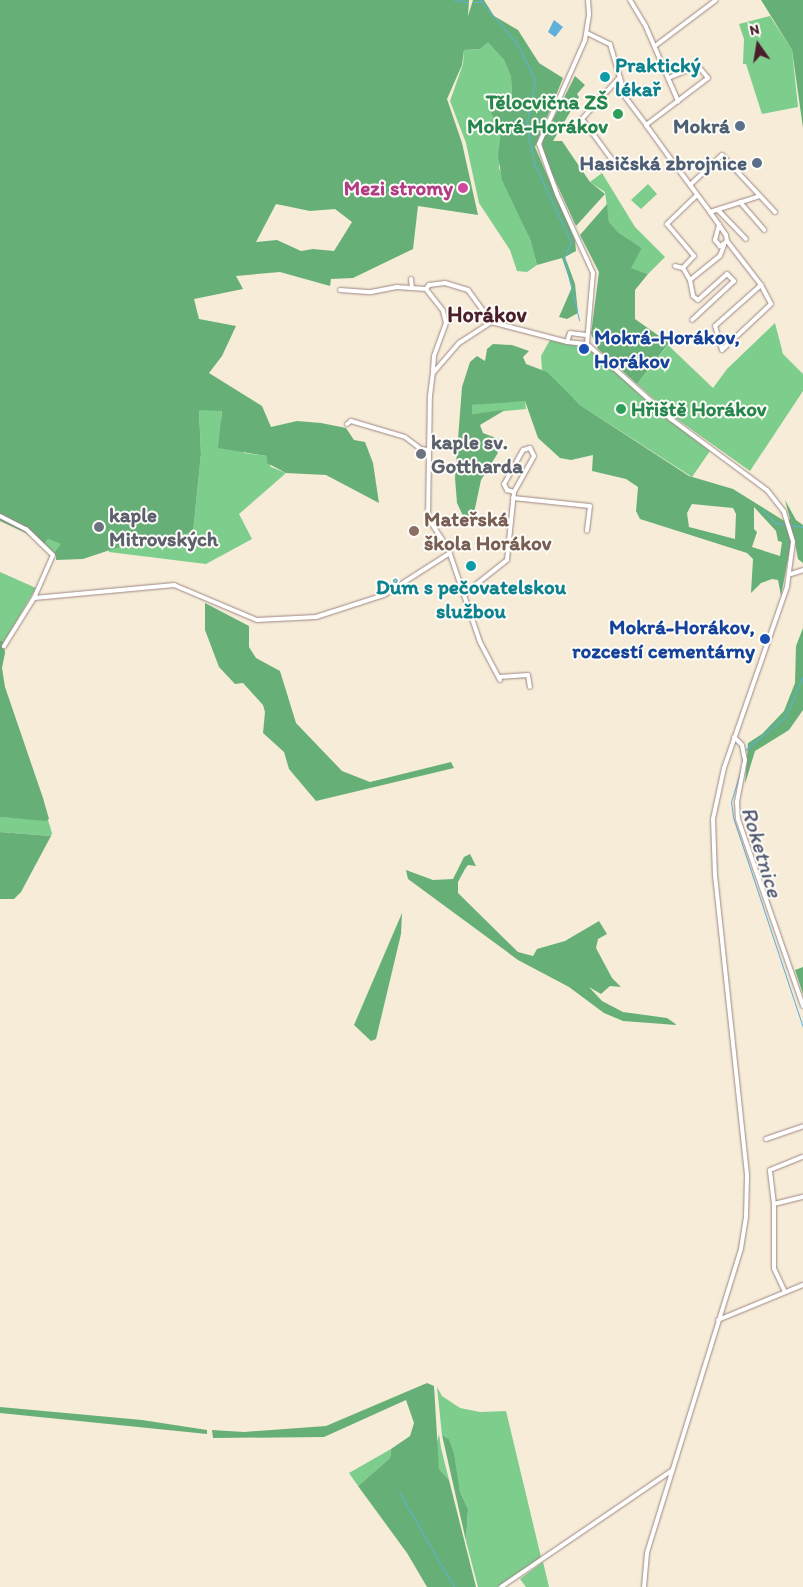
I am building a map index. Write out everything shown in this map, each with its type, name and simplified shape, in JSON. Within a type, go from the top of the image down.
[{"type":"street","points":[[587,344],[586,335],[593,273],[556,194],[539,144],[587,33],[588,0]]},
{"type":"street","points":[[630,0],[655,46],[678,101]]},
{"type":"street","points":[[655,46],[716,0]]},
{"type":"street","points":[[587,33],[610,44],[626,98],[710,212],[719,225],[725,243],[741,259],[761,285],[771,304],[722,350],[714,326],[761,285]]},
{"type":"street","points":[[646,125],[707,79],[698,66],[668,78]]},
{"type":"street","points":[[613,161],[582,119],[619,78]]},
{"type":"street","points":[[690,185],[722,155],[775,212]]},
{"type":"street","points":[[683,268],[694,256],[668,224],[697,195]]},
{"type":"street","points":[[710,212],[760,196]]},
{"type":"street","points":[[740,202],[764,230]]},
{"type":"street","points":[[718,210],[746,239]]},
{"type":"street","points":[[719,225],[715,241],[725,243]]},
{"type":"street","points":[[690,280],[720,256],[725,243]]},
{"type":"street","points":[[675,266],[683,268],[690,280],[693,296],[698,300],[703,310]]},
{"type":"street","points":[[692,320],[734,281],[727,274],[698,300]]},
{"type":"street","points":[[411,279],[412,288]]},
{"type":"street","points":[[426,289],[429,285],[445,283],[468,290],[491,322],[567,342],[587,344],[671,419],[756,480],[781,506],[790,525],[793,550],[791,574],[734,737],[716,798],[712,844],[747,1176],[747,1204],[740,1249],[647,1553],[644,1587]]},
{"type":"street","points":[[340,290],[370,292],[396,287],[426,289],[443,311],[446,323],[434,356],[428,450],[428,518],[450,553],[480,642],[500,678],[528,675]]},
{"type":"street","points":[[433,374],[437,366],[459,343],[491,322]]},
{"type":"street","points":[[567,342],[570,333],[586,335]]},
{"type":"street","points":[[347,424],[351,421],[405,437],[421,449],[428,450]]},
{"type":"street","points":[[464,594],[508,560],[514,492],[534,456],[532,448],[523,450],[504,484],[507,490],[514,492]]},
{"type":"street","points":[[513,498],[590,506],[587,531]]},
{"type":"street","points":[[0,516],[26,529],[53,555],[34,598],[4,646]]},
{"type":"street","points":[[34,598],[174,584],[257,620],[316,617],[384,595],[450,553]]},
{"type":"street","points":[[791,574],[803,570]]},
{"type":"street","points":[[527,668],[530,687]]},
{"type":"street","points":[[734,737],[743,748],[745,767],[737,805],[738,819],[803,1006]]},
{"type":"street","points":[[766,1139],[803,1126]]},
{"type":"street","points":[[784,1292],[774,1268],[774,1204],[770,1168],[803,1157]]},
{"type":"street","points":[[774,1204],[803,1197]]},
{"type":"street","points":[[718,1320],[803,1284]]},
{"type":"street","points":[[501,1587],[671,1471]]},
{"type":"green space","points":[[0,0],[469,0],[468,16],[473,0],[484,0],[494,16],[518,30],[539,63],[563,78],[535,147],[575,240],[576,251],[565,257],[575,284],[578,313],[567,319],[559,317],[572,287],[562,258],[537,265],[530,239],[502,180],[498,156],[501,131],[491,113],[495,106],[512,99],[511,77],[504,60],[488,42],[480,49],[464,50],[462,65],[447,99],[462,143],[478,215],[418,206],[413,249],[353,278],[331,279],[330,286],[280,272],[236,276],[243,289],[194,299],[199,319],[236,326],[222,356],[209,373],[262,406],[271,427],[297,421],[321,423],[346,428],[354,440],[365,442],[373,463],[379,503],[326,475],[286,473],[267,463],[267,456],[218,448],[222,411],[199,410],[201,454],[193,533],[140,540],[83,559],[56,560],[56,556],[26,533],[0,521]],"holes":[[[276,204],[310,211],[335,209],[352,222],[334,251],[313,249],[301,251],[277,240],[256,242]],[[48,539],[61,544],[54,553],[44,545]]]},
{"type":"green space","points":[[761,0],[803,0],[803,128],[792,50]]},
{"type":"green space","points":[[770,16],[792,50],[798,107],[762,114],[746,64],[743,64],[744,39],[739,24]]},
{"type":"green space","points":[[488,41],[504,60],[511,77],[512,99],[496,124],[501,134],[499,168],[530,239],[537,265],[527,272],[517,271],[510,250],[479,203],[466,143],[450,101],[463,64],[464,50],[480,49]]},
{"type":"green space","points":[[575,76],[585,85],[577,94],[579,97],[553,141],[562,141],[590,182],[605,194],[576,226],[543,154],[542,141]]},
{"type":"green space","points":[[602,173],[635,227],[665,257],[648,274],[630,268],[642,248],[618,232],[609,222],[605,192],[590,182]]},
{"type":"green space","points":[[648,184],[657,194],[641,209],[631,200]]},
{"type":"green space","points":[[607,204],[609,222],[618,232],[642,248],[631,268],[648,274],[635,290],[635,319],[669,343],[637,384],[598,349],[591,334],[599,272],[580,235]]},
{"type":"green space","points":[[775,323],[783,354],[803,374],[803,391],[750,471],[674,417],[637,384],[668,345],[713,388],[727,369]]},
{"type":"green space","name":"Hřiště Horákov","points":[[550,340],[582,347],[596,354],[661,414],[710,451],[692,477],[580,405],[542,370],[541,356]]},
{"type":"green space","points":[[493,344],[512,345],[529,351],[523,357],[526,364],[547,372],[580,405],[689,476],[733,489],[786,522],[790,519],[785,500],[796,520],[803,525],[803,563],[798,559],[795,543],[791,543],[781,596],[778,580],[772,579],[761,583],[751,593],[753,559],[747,553],[640,519],[636,511],[638,487],[626,479],[592,471],[593,455],[571,460],[560,458],[538,438],[525,401],[472,405],[472,414],[505,410],[480,425],[483,433],[501,440],[501,448],[481,480],[473,518],[464,518],[457,503],[455,478],[462,387],[470,362],[477,356],[485,361],[487,349]],"holes":[[[692,504],[733,508],[736,514],[735,539],[689,527],[687,513]],[[754,507],[776,531],[778,541],[782,542],[780,556],[752,547],[757,532],[754,529]]]},
{"type":"green space","points":[[525,401],[526,409],[472,414],[472,405]]},
{"type":"green space","points":[[199,410],[222,410],[221,421],[244,453],[267,456],[271,467],[286,473],[239,514],[252,539],[206,564],[109,552],[108,549],[140,540],[193,533],[201,454]]},
{"type":"green space","points":[[48,539],[62,544],[54,553],[44,545]]},
{"type":"green space","points":[[0,572],[36,588],[4,642],[0,640]]},
{"type":"green space","points":[[205,603],[249,626],[249,647],[256,658],[280,671],[296,723],[342,771],[370,782],[451,762],[454,768],[316,801],[289,769],[284,752],[263,733],[265,712],[263,705],[243,683],[235,684],[219,667],[205,630]]},
{"type":"green space","points":[[803,628],[803,710],[789,730],[755,751],[745,784],[748,743],[762,734],[784,711],[795,683],[796,646]]},
{"type":"green space","points":[[0,640],[4,642],[5,653],[2,668],[5,687],[43,798],[49,819],[46,821],[0,817]]},
{"type":"green space","points":[[0,817],[48,820],[52,833],[51,836],[0,832]]},
{"type":"green space","points":[[0,832],[51,836],[21,892],[14,899],[0,899]]},
{"type":"green space","points":[[470,854],[476,866],[468,865],[465,869],[458,882],[458,893],[518,952],[533,956],[537,949],[565,941],[599,921],[607,934],[598,939],[596,948],[612,978],[621,987],[610,986],[601,994],[589,987],[602,1001],[623,1012],[667,1018],[677,1025],[623,1021],[604,1013],[569,987],[518,960],[408,879],[406,870],[433,880],[453,879],[464,857]]},
{"type":"green space","points":[[402,913],[401,934],[376,1039],[371,1041],[354,1025]]},
{"type":"green space","points":[[803,967],[803,994],[795,970]]},
{"type":"green space","points":[[427,1383],[434,1386],[439,1469],[449,1480],[476,1587],[427,1587],[407,1553],[358,1486],[390,1458],[391,1449],[410,1436],[414,1423],[406,1400],[324,1437],[213,1438],[212,1430],[244,1432],[326,1426]]},
{"type":"green space","points":[[437,1387],[442,1396],[460,1408],[480,1412],[506,1411],[541,1557],[499,1587],[478,1587],[466,1541],[468,1509],[460,1492],[449,1439],[442,1435]]},
{"type":"green space","points":[[0,1407],[142,1420],[207,1430],[207,1434],[0,1413]]},
{"type":"green space","points":[[439,1434],[449,1480],[439,1469],[436,1447]]},
{"type":"green space","points":[[442,1435],[449,1439],[454,1454],[460,1492],[468,1509],[466,1541]]},
{"type":"green space","points":[[391,1449],[390,1458],[358,1486],[349,1473]]},
{"type":"green space","points":[[543,1562],[549,1587],[526,1587],[520,1579]]},
{"type":"water","points":[[554,20],[563,27],[555,37],[548,32]]},
{"type":"waterway","points":[[454,0],[467,2]]},
{"type":"waterway","points":[[480,0],[517,44],[535,80],[527,121],[529,140],[535,165],[571,242],[564,258],[579,320]]},
{"type":"waterway","points":[[473,2],[482,2]]},
{"type":"waterway","points":[[762,509],[775,523],[803,527]]},
{"type":"waterway","name":"Roketnice","points":[[745,750],[785,717],[803,676]]},
{"type":"waterway","name":"Roketnice","points":[[742,752],[742,766],[731,802],[733,817],[803,1027]]},
{"type":"waterway","points":[[399,1492],[454,1587]]},
{"type":"place","name":"Praktický lékař","points":[[605,77]]},
{"type":"place","name":"Tělocvična ZŠ Mokrá-Horákov","points":[[618,114]]},
{"type":"place","name":"Mokrá","points":[[740,126]]},
{"type":"place","name":"Hasičská zbrojnice","points":[[757,163]]},
{"type":"place","name":"Mezi stromy","points":[[463,188]]},
{"type":"place","name":"Mokrá-Horákov, Horákov","points":[[584,349]]},
{"type":"place","name":"Hřiště Horákov","points":[[621,409]]},
{"type":"place","name":"kaple sv. Gottharda","points":[[421,454]]},
{"type":"place","name":"kaple Mitrovských","points":[[99,527]]},
{"type":"place","name":"Mateřská škola Horákov","points":[[414,531]]},
{"type":"place","name":"Dům s pečovatelskou službou","points":[[471,566]]},
{"type":"place","name":"Mokrá-Horákov, rozcestí cementárny","points":[[765,639]]},
{"type":"district","name":"Horákov","points":[[487,315]]}]
